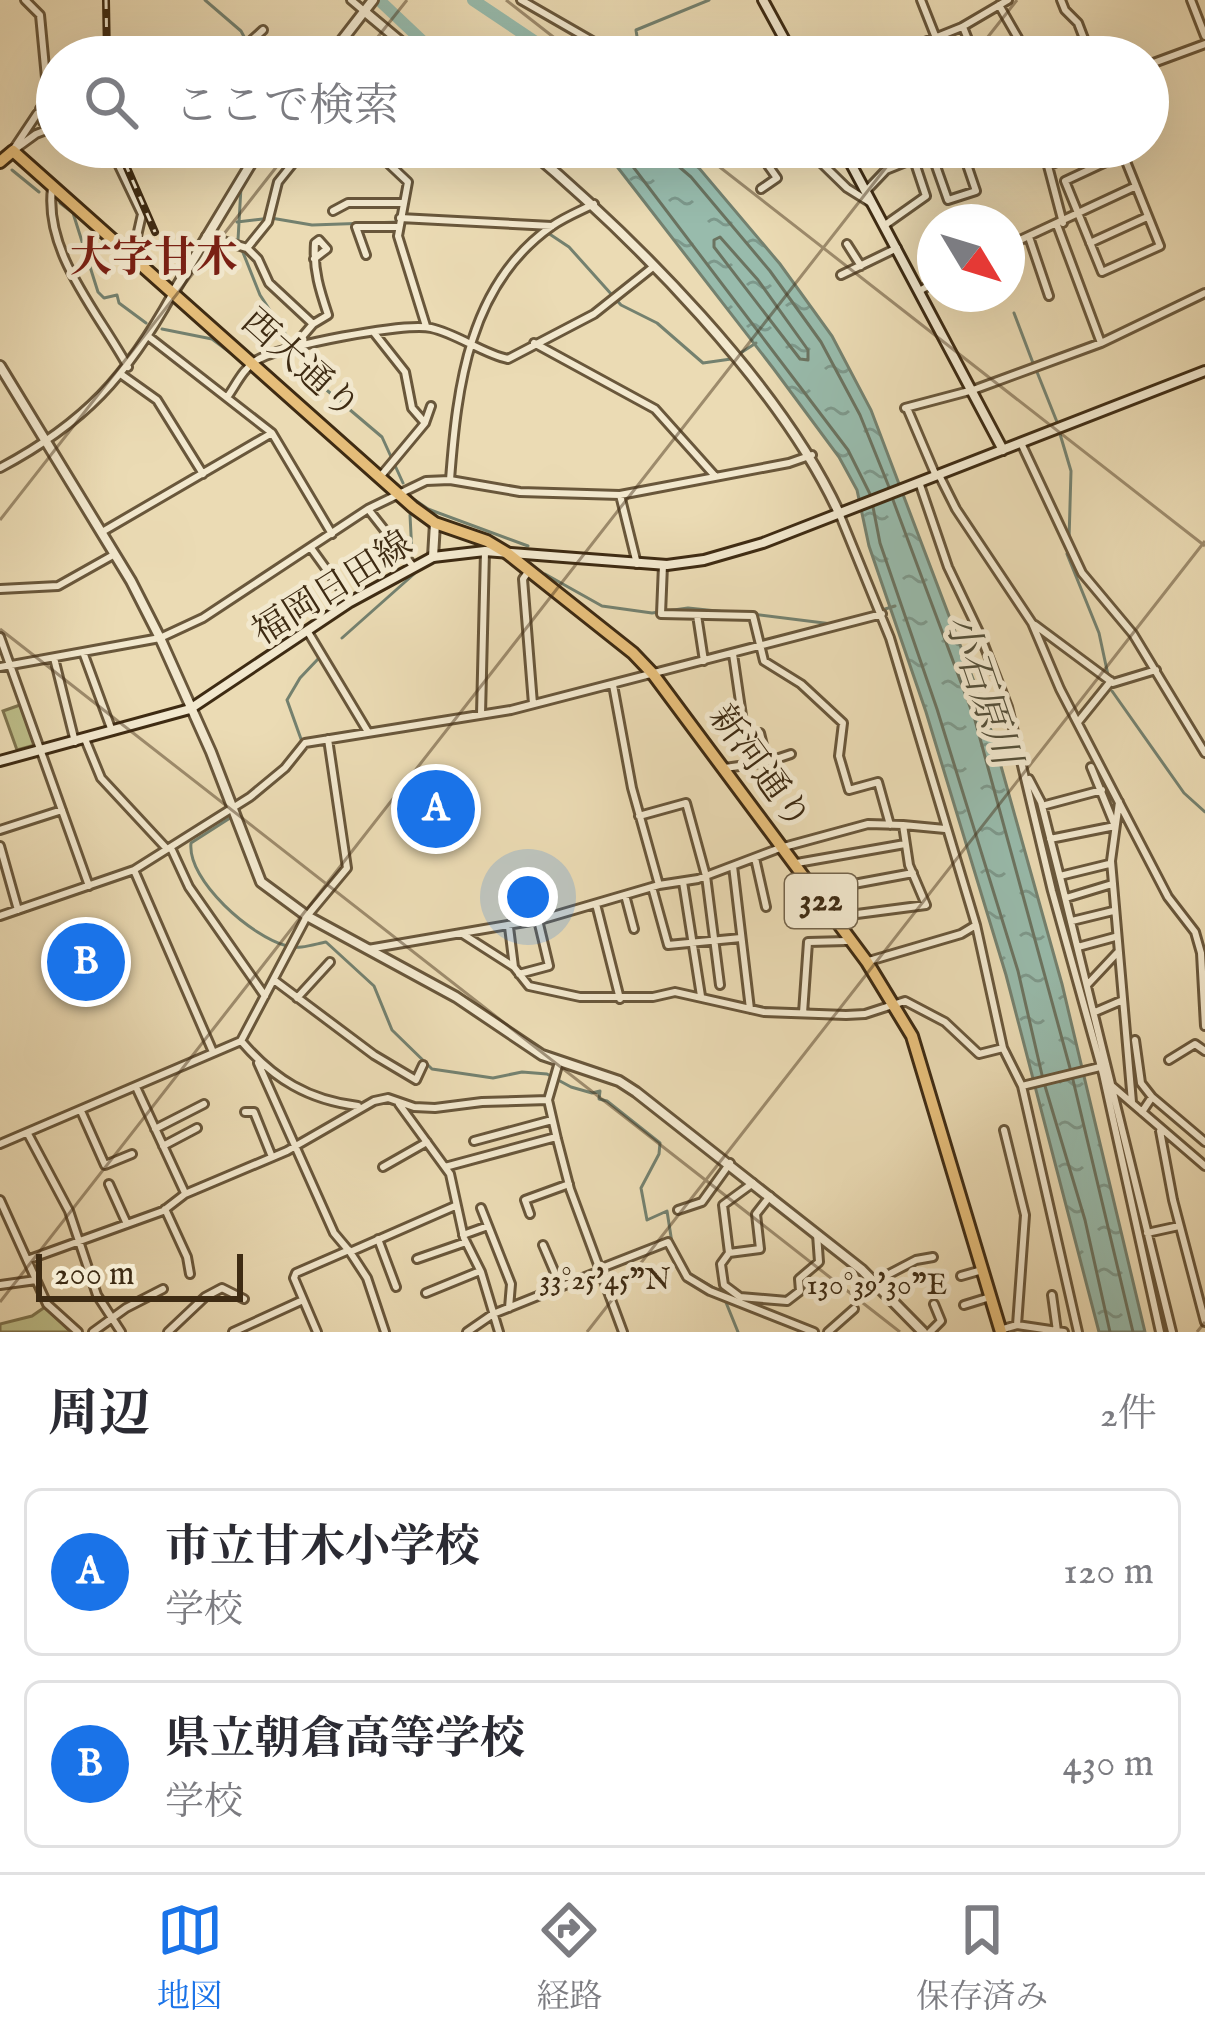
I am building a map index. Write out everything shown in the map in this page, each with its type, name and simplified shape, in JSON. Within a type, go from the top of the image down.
[{"type":"highway","points":[[0,162],[13,151]]},
{"type":"highway","name":"西大通り","points":[[13,151],[396,492],[435,523],[508,553]]},
{"type":"highway","name":"新河通り","points":[[508,553],[653,674],[893,1002],[919,1055],[1000,1331]]},
{"type":"street","points":[[25,0],[40,15],[43,36]]},
{"type":"street","points":[[351,0],[394,36]]},
{"type":"street","points":[[346,36],[373,0]]},
{"type":"street","points":[[521,0],[584,36]]},
{"type":"street","points":[[764,0],[783,36]]},
{"type":"street","points":[[921,0],[935,36]]},
{"type":"street","points":[[941,36],[1008,0]]},
{"type":"street","points":[[1061,0],[1083,36]]},
{"type":"street","points":[[1169,55],[1205,40],[1191,0]]},
{"type":"street","points":[[999,5],[1017,36]]},
{"type":"street","points":[[962,27],[966,36]]},
{"type":"street","points":[[256,36],[263,30]]},
{"type":"street","points":[[13,151],[36,118]]},
{"type":"street","points":[[13,151],[36,134]]},
{"type":"street","points":[[120,168],[142,214],[133,241],[134,258]]},
{"type":"street","points":[[0,468],[46,441],[122,376],[248,168]]},
{"type":"street","points":[[247,248],[268,222],[278,182],[289,168]]},
{"type":"street","points":[[394,168],[409,182],[398,222],[426,326]]},
{"type":"street","points":[[551,168],[594,204],[722,343],[810,456],[843,512],[915,717],[976,926],[1003,1048],[1022,1086],[1078,1332]]},
{"type":"street","points":[[761,190],[777,178],[770,168]]},
{"type":"street","points":[[827,168],[873,204]]},
{"type":"street","points":[[853,168],[917,283]]},
{"type":"street","points":[[866,191],[892,168]]},
{"type":"street","points":[[885,225],[926,196],[917,168]]},
{"type":"street","points":[[937,168],[948,200],[976,190],[968,168]]},
{"type":"street","points":[[1047,168],[1060,224],[1101,343]]},
{"type":"street","points":[[1094,168],[1065,182],[1102,272],[1160,246],[1128,168]]},
{"type":"street","points":[[52,185],[49,220],[55,236],[88,304],[128,367]]},
{"type":"street","points":[[1025,239],[1134,187]]},
{"type":"street","points":[[333,211],[348,203],[404,203]]},
{"type":"street","points":[[450,480],[455,409],[491,290],[552,226],[594,204]]},
{"type":"street","points":[[1089,243],[1147,217]]},
{"type":"street","points":[[366,255],[356,227],[398,222],[552,226]]},
{"type":"street","points":[[206,236],[247,248],[258,259],[269,284],[313,324]]},
{"type":"street","points":[[1029,237],[1049,296]]},
{"type":"street","points":[[847,244],[861,266]]},
{"type":"street","points":[[841,275],[897,248]]},
{"type":"street","points":[[293,345],[328,315],[314,259]]},
{"type":"street","points":[[228,396],[253,363],[293,345],[426,326],[508,359],[594,314],[653,267]]},
{"type":"street","points":[[1205,292],[1101,343],[973,390],[906,408],[956,509],[1032,623],[1168,897],[1195,932],[1203,962],[1205,1026]]},
{"type":"street","points":[[932,312],[1003,450]]},
{"type":"street","points":[[375,334],[405,372],[412,408],[425,423]]},
{"type":"street","points":[[149,337],[272,433],[332,534]]},
{"type":"street","points":[[534,343],[655,409],[715,476]]},
{"type":"street","points":[[0,366],[115,554],[160,638],[260,882],[307,916],[456,997],[560,1062],[619,1081],[730,1163],[927,1332],[941,1321],[934,1304]]},
{"type":"street","points":[[1160,1332],[1101,1070],[1007,707],[916,483],[1205,371]]},
{"type":"street","points":[[122,376],[157,400],[203,474]]},
{"type":"street","points":[[380,477],[425,423],[431,406]]},
{"type":"street","points":[[102,532],[272,433]]},
{"type":"street","points":[[1021,443],[1089,585],[1133,634],[1205,753]]},
{"type":"street","points":[[4,666],[160,638],[203,618],[368,508],[426,481],[620,495],[810,456]]},
{"type":"street","name":"福岡日田線","points":[[0,761],[190,709],[350,602],[433,556],[485,551],[663,565],[737,552],[916,483]]},
{"type":"street","points":[[620,495],[637,564]]},
{"type":"street","points":[[368,508],[412,565]]},
{"type":"street","points":[[433,556],[435,523]]},
{"type":"street","points":[[311,548],[350,602]]},
{"type":"street","points":[[482,714],[485,551]]},
{"type":"street","points":[[0,589],[58,586],[115,554]]},
{"type":"street","points":[[663,565],[661,610],[753,616],[764,662],[801,684],[843,723],[839,756],[849,790],[878,782],[890,825]]},
{"type":"street","points":[[529,570],[523,579],[533,704]]},
{"type":"street","points":[[0,916],[134,870],[233,807],[285,768],[298,748],[533,704],[882,614]]},
{"type":"street","points":[[697,615],[704,661]]},
{"type":"street","points":[[1032,623],[1111,681]]},
{"type":"street","points":[[308,632],[368,732]]},
{"type":"street","points":[[0,637],[4,666],[89,886]]},
{"type":"street","points":[[83,652],[112,731]]},
{"type":"street","points":[[733,654],[745,736],[760,733],[766,762]]},
{"type":"street","points":[[54,657],[80,740],[101,778],[169,848],[189,887],[265,996]]},
{"type":"street","points":[[1078,722],[1111,681],[1156,670]]},
{"type":"street","points":[[613,685],[668,945],[741,938]]},
{"type":"street","points":[[0,1144],[241,1041],[307,916],[347,868],[328,739]]},
{"type":"street","points":[[722,768],[791,754]]},
{"type":"street","points":[[1022,767],[1042,806],[1172,1332]]},
{"type":"street","points":[[1091,767],[1115,826]]},
{"type":"street","points":[[1042,806],[1102,790]]},
{"type":"street","points":[[1119,800],[1111,864],[1132,1102]]},
{"type":"street","points":[[639,816],[686,802],[706,876],[720,986]]},
{"type":"street","points":[[0,830],[62,810]]},
{"type":"street","points":[[368,949],[538,920],[706,876],[780,848],[868,824],[945,829]]},
{"type":"street","points":[[834,917],[926,904],[913,873],[903,826]]},
{"type":"street","points":[[1050,839],[1115,826]]},
{"type":"street","points":[[793,864],[905,844]]},
{"type":"street","points":[[0,846],[18,910]]},
{"type":"street","points":[[755,857],[766,907]]},
{"type":"street","points":[[1060,876],[1111,864]]},
{"type":"street","points":[[733,866],[750,1009]]},
{"type":"street","points":[[134,870],[213,1052]]},
{"type":"street","points":[[814,892],[913,873]]},
{"type":"street","points":[[683,882],[701,996]]},
{"type":"street","points":[[1066,898],[1112,884]]},
{"type":"street","points":[[625,895],[635,914],[634,929]]},
{"type":"street","points":[[596,904],[620,999]]},
{"type":"street","points":[[1072,921],[1114,911]]},
{"type":"street","points":[[516,971],[549,966],[538,920]]},
{"type":"street","points":[[866,962],[976,926]]},
{"type":"street","points":[[509,927],[516,971]]},
{"type":"street","points":[[461,933],[516,971],[529,986],[580,997],[620,999],[675,992],[750,1009],[865,1014],[905,1001],[945,1022],[980,1054],[1003,1048]]},
{"type":"street","points":[[1078,947],[1115,937]]},
{"type":"street","points":[[803,1012],[808,942],[851,940]]},
{"type":"street","points":[[1088,984],[1117,953]]},
{"type":"street","points":[[297,998],[330,962]]},
{"type":"street","points":[[274,980],[404,1074],[416,1080],[424,1065]]},
{"type":"street","points":[[1095,1012],[1123,1000]]},
{"type":"street","points":[[1135,1040],[1141,1083],[1205,1142]]},
{"type":"street","points":[[241,1041],[258,1064],[334,1233],[370,1284],[385,1332]]},
{"type":"street","points":[[1168,1060],[1195,1044],[1205,1051]]},
{"type":"street","points":[[560,1062],[548,1100],[552,1120],[569,1184],[623,1332]]},
{"type":"street","points":[[258,1064],[318,1099],[361,1106]]},
{"type":"street","points":[[1022,1086],[1101,1070]]},
{"type":"street","points":[[1101,1070],[1160,1131],[1205,1166]]},
{"type":"street","points":[[136,1088],[185,1194]]},
{"type":"street","points":[[1142,1112],[1152,1097]]},
{"type":"street","points":[[27,1260],[165,1209],[185,1194],[341,1121],[361,1106],[388,1098],[435,1108],[548,1100]]},
{"type":"street","points":[[398,1102],[445,1167],[464,1238],[480,1270],[499,1332]]},
{"type":"street","points":[[155,1129],[204,1104]]},
{"type":"street","points":[[81,1111],[105,1165],[132,1154]]},
{"type":"street","points":[[245,1112],[254,1112],[272,1157]]},
{"type":"street","points":[[474,1141],[552,1120]]},
{"type":"street","points":[[163,1146],[197,1128]]},
{"type":"street","points":[[1004,1130],[1025,1215],[1017,1324]]},
{"type":"street","points":[[1160,1131],[1205,1322]]},
{"type":"street","points":[[28,1134],[69,1211],[92,1285],[121,1332]]},
{"type":"street","points":[[445,1167],[556,1137]]},
{"type":"street","points":[[383,1167],[427,1142]]},
{"type":"street","points":[[678,1210],[702,1202],[730,1163]]},
{"type":"street","points":[[730,1253],[723,1205],[754,1183]]},
{"type":"street","points":[[109,1184],[127,1224]]},
{"type":"street","points":[[530,1214],[525,1200],[569,1184]]},
{"type":"street","points":[[770,1196],[756,1214],[760,1249],[730,1253],[721,1264],[724,1285],[740,1297],[787,1301],[800,1291],[799,1280],[819,1262],[817,1234]]},
{"type":"street","points":[[0,1200],[46,1304],[78,1332]]},
{"type":"street","points":[[702,1202],[709,1210]]},
{"type":"street","points":[[316,1332],[296,1273],[455,1205]]},
{"type":"street","points":[[481,1208],[511,1284],[509,1308]]},
{"type":"street","points":[[165,1209],[190,1274]]},
{"type":"street","points":[[417,1259],[488,1226]]},
{"type":"street","points":[[1147,1233],[1180,1226]]},
{"type":"street","points":[[378,1239],[396,1287]]},
{"type":"street","points":[[466,1332],[493,1314],[668,1242],[687,1277],[814,1332]]},
{"type":"street","points":[[543,1245],[561,1287]]},
{"type":"street","points":[[874,1282],[916,1260],[933,1257]]},
{"type":"street","points":[[426,1293],[480,1270]]},
{"type":"street","points":[[961,1276],[982,1270]]},
{"type":"street","points":[[0,1286],[36,1280]]},
{"type":"street","points":[[168,1332],[205,1297],[222,1288],[244,1299]]},
{"type":"street","points":[[93,1332],[163,1289]]},
{"type":"street","points":[[1000,1331],[1017,1324],[1054,1331],[1052,1295]]},
{"type":"street","points":[[964,1305],[990,1297]]},
{"type":"street","points":[[233,1332],[303,1300]]},
{"type":"street","points":[[828,1332],[854,1310]]},
{"type":"street","points":[[254,1322],[258,1332]]},
{"type":"green space","points":[[20,705],[35,745],[17,750],[3,711]]},
{"type":"green space","points":[[45,1307],[71,1332],[0,1332],[0,1324],[32,1316]]},
{"type":"water","points":[[618,168],[699,168],[780,264],[832,336],[871,410],[987,716],[1062,984],[1145,1332],[1099,1332],[1006,975],[926,712],[869,546],[857,490],[839,457]]},
{"type":"waterway","points":[[205,0],[244,36]]},
{"type":"waterway","name":"小石原川","points":[[379,0],[417,36]]},
{"type":"waterway","name":"小石原川","points":[[473,0],[527,36]]},
{"type":"waterway","points":[[637,36],[636,30],[709,0]]},
{"type":"waterway","points":[[12,170],[39,192]]},
{"type":"waterway","points":[[241,187],[238,240],[260,295],[316,381],[382,437],[403,483]]},
{"type":"waterway","points":[[60,203],[73,213],[98,292],[104,298],[117,295],[119,303],[146,323]]},
{"type":"waterway","points":[[237,222],[271,218],[312,225],[399,222]]},
{"type":"waterway","points":[[545,231],[569,247],[621,305],[657,323],[703,363],[731,359]]},
{"type":"waterway","points":[[1014,313],[1033,363]]},
{"type":"waterway","points":[[162,329],[212,339],[232,354]]},
{"type":"waterway","points":[[739,354],[756,343]]},
{"type":"waterway","points":[[257,356],[288,344]]},
{"type":"waterway","points":[[1037,372],[1057,422]]},
{"type":"waterway","points":[[1060,434],[1071,471],[1069,540]]},
{"type":"waterway","points":[[415,500],[528,546]]},
{"type":"waterway","points":[[410,515],[412,554]]},
{"type":"waterway","points":[[1067,554],[1099,633],[1108,675]]},
{"type":"waterway","points":[[342,638],[414,574]]},
{"type":"waterway","points":[[545,574],[602,606],[652,613],[688,608],[736,613]]},
{"type":"waterway","points":[[852,619],[895,606]]},
{"type":"waterway","points":[[752,614],[832,624]]},
{"type":"waterway","points":[[301,739],[287,700],[318,659]]},
{"type":"waterway","points":[[1112,691],[1184,793],[1205,812]]},
{"type":"waterway","points":[[230,818],[191,843],[199,874],[224,905],[273,941],[301,947],[326,942],[374,986],[392,1030],[432,1069],[493,1078],[522,1072],[547,1074],[571,1087],[600,1091],[599,1099],[660,1143],[641,1188],[647,1220],[667,1211],[672,1243]]},
{"type":"waterway","points":[[688,1273],[721,1292]]},
{"type":"waterway","points":[[725,1300],[738,1332]]},
{"type":"railway","points":[[106,0],[107,36]]},
{"type":"railway","points":[[127,168],[155,232]]},
{"type":"place","name":"市立甘木小学校","points":[[436,809]]},
{"type":"place","name":"県立朝倉高等学校","points":[[86,962]]},
{"type":"district","name":"大字甘木","points":[[154,259]]}]
